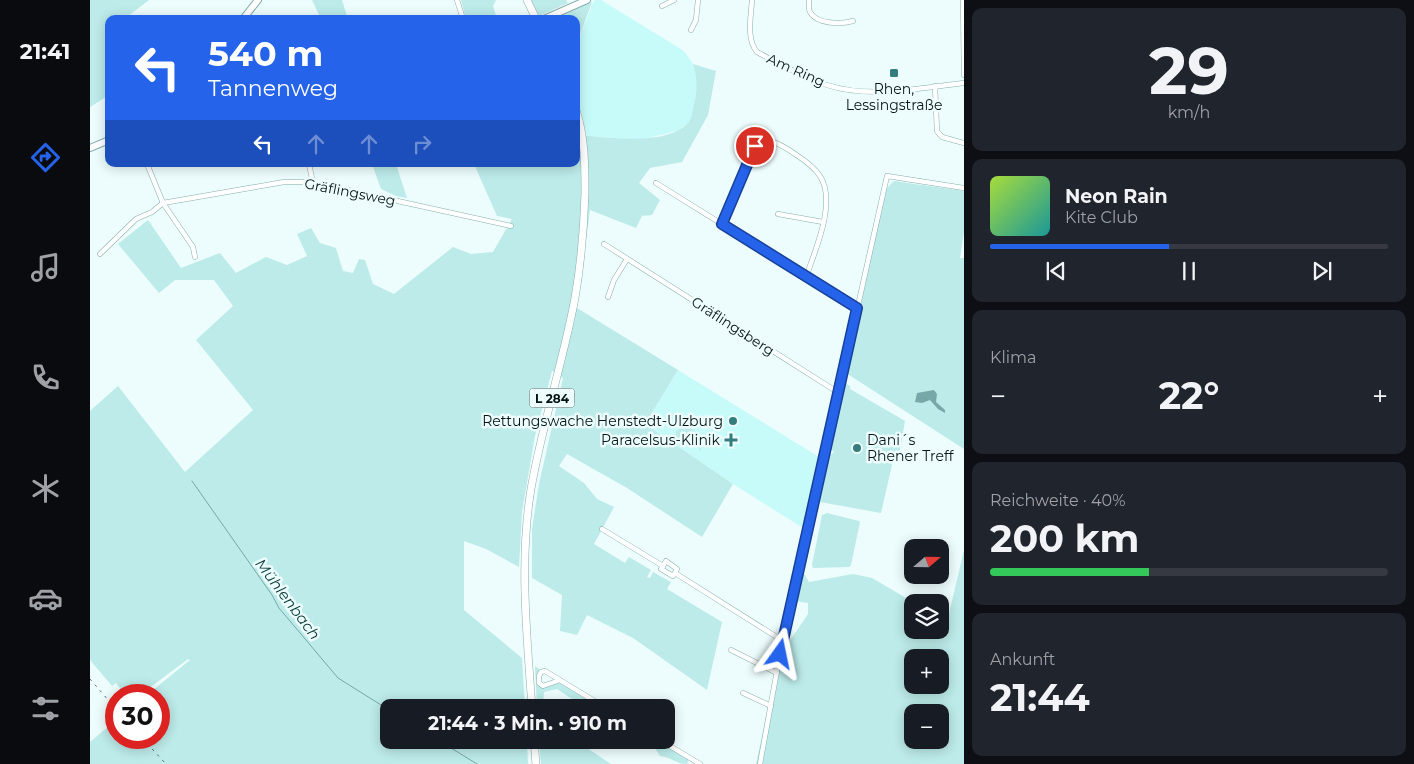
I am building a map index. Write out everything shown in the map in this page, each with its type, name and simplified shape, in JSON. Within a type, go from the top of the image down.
[{"type":"main road","points":[[527,0],[534,15]]},
{"type":"main road","name":"L 284","points":[[532,699],[526,597],[527,523],[531,488],[571,316],[580,262],[583,236],[585,170],[583,138],[580,126]]},
{"type":"main road","points":[[535,749],[536,764]]},
{"type":"street","points":[[246,15],[258,0]]},
{"type":"street","points":[[457,0],[462,15]]},
{"type":"street","points":[[553,15],[587,0]]},
{"type":"street","points":[[662,6],[674,0]]},
{"type":"street","points":[[691,30],[696,20],[698,0]]},
{"type":"street","name":"Am Ring","points":[[752,0],[751,37],[752,43],[758,52],[828,85],[848,90],[890,92],[964,83]]},
{"type":"street","points":[[809,0],[811,14],[819,19],[843,23],[853,21]]},
{"type":"street","points":[[963,0],[964,75]]},
{"type":"street","points":[[935,86],[937,131],[942,137],[964,143]]},
{"type":"street","points":[[722,224],[755,146],[763,139],[774,141],[812,165],[825,186],[827,202],[823,222],[806,277]]},
{"type":"street","points":[[90,148],[105,142]]},
{"type":"street","points":[[148,167],[163,203],[193,247],[195,257]]},
{"type":"street","points":[[309,167],[312,183]]},
{"type":"street","points":[[760,764],[783,641],[887,176],[964,188]]},
{"type":"street","name":"Gräflingsweg","points":[[163,203],[284,182],[305,182],[511,226]]},
{"type":"street","points":[[656,183],[857,308]]},
{"type":"street","points":[[100,254],[136,220],[152,212],[163,203]]},
{"type":"street","points":[[778,214],[823,222]]},
{"type":"street","name":"Gräflingsberg","points":[[604,244],[839,393]]},
{"type":"street","points":[[608,297],[614,280],[626,259]]},
{"type":"street","points":[[602,529],[663,566]]},
{"type":"street","points":[[666,561],[677,569],[675,573],[673,576],[661,569],[666,561]]},
{"type":"street","points":[[675,573],[783,641]]},
{"type":"street","points":[[731,650],[777,673]]},
{"type":"street","points":[[560,680],[543,686],[538,680],[541,672],[545,671],[560,680],[591,699]]},
{"type":"street","points":[[744,693],[771,706]]},
{"type":"street","points":[[675,749],[700,764]]},
{"type":"shaded area","points":[[90,0],[149,0],[129,15],[105,15],[105,98],[90,107]]},
{"type":"shaded area","points":[[312,0],[342,0],[347,15],[319,15]]},
{"type":"shaded area","points":[[461,0],[496,0],[493,6],[496,15],[465,15]]},
{"type":"shaded area","points":[[531,0],[566,0],[568,3],[541,15],[538,15]]},
{"type":"shaded area","points":[[601,0],[684,51],[698,75],[690,122],[677,131],[640,140],[587,136],[580,111],[580,37],[593,2]]},
{"type":"shaded area","points":[[592,2],[580,35],[580,15],[563,15]]},
{"type":"shaded area","points":[[693,64],[716,71],[708,115],[682,162],[650,168],[639,183],[660,200],[652,215],[642,216],[636,228],[590,210],[577,308],[678,370],[645,424],[733,484],[702,537],[627,488],[567,454],[559,466],[584,483],[597,499],[614,507],[594,544],[625,563],[629,557],[651,570],[647,577],[650,578],[653,572],[671,582],[667,589],[722,622],[707,690],[633,638],[587,615],[577,635],[560,631],[562,595],[532,578],[532,529],[539,484],[563,378],[552,371],[535,436],[522,512],[519,567],[486,549],[464,541],[464,610],[522,658],[525,699],[380,699],[380,749],[527,749],[528,764],[90,764],[90,742],[105,729],[105,749],[170,749],[170,684],[161,684],[190,660],[188,659],[155,684],[110,684],[90,660],[90,411],[118,386],[185,472],[253,410],[196,340],[233,306],[214,280],[175,280],[159,293],[118,244],[148,220],[181,268],[220,253],[236,273],[266,257],[287,265],[307,256],[297,234],[311,228],[320,243],[336,248],[343,271],[353,273],[359,259],[365,260],[373,284],[394,294],[453,247],[471,254],[493,252],[512,219],[497,216],[475,167],[580,167],[580,135],[635,139],[651,138],[678,130],[688,123],[694,105],[696,84]]},
{"type":"shaded area","points":[[373,167],[397,167],[407,198],[396,196],[381,189]]},
{"type":"shaded area","points":[[894,181],[964,191],[964,232],[960,258],[964,258],[964,449],[846,373],[885,190]]},
{"type":"shaded area","name":"Paracelsus-Klinik","points":[[678,370],[819,457],[803,528],[733,484],[645,424]]},
{"type":"shaded area","points":[[844,382],[850,386],[850,389],[905,421],[899,456],[894,456],[881,513],[820,502],[829,456],[834,452],[829,448],[836,410]]},
{"type":"shaded area","points":[[934,390],[937,394],[936,402],[945,410],[945,413],[938,409],[930,400],[922,403],[915,402],[917,393]]},
{"type":"shaded area","points":[[684,423],[699,434],[701,451],[694,443],[679,443],[675,438],[676,432]]},
{"type":"shaded area","points":[[827,513],[860,522],[849,567],[813,568],[822,515]]},
{"type":"shaded area","points":[[964,550],[964,764],[756,764],[780,649],[791,639],[808,614],[808,603],[795,601],[797,584],[802,583],[803,572],[809,582],[853,574],[872,578],[904,597],[904,639],[949,639],[949,614]]},
{"type":"shaded area","points":[[535,666],[539,669],[538,676],[542,686],[560,682],[588,699],[572,699],[557,689],[544,692],[544,699],[537,699]]},
{"type":"shaded area","points":[[540,749],[588,749],[611,764],[541,764]]},
{"type":"shaded area","points":[[656,749],[672,749],[689,759],[687,764],[660,756]]},
{"type":"waterway","name":"Mühlenbach","points":[[192,481],[272,595],[279,608],[338,678],[380,704]]},
{"type":"waterway","name":"Mühlenbach","points":[[453,749],[477,764]]},
{"type":"railway","points":[[90,679],[105,696]]},
{"type":"railway","points":[[152,749],[166,764]]},
{"type":"place","name":"Rhen, Lessingstraße","points":[[894,73]]},
{"type":"place","name":"Rettungswache Henstedt-Ulzburg","points":[[733,421]]},
{"type":"place","name":"Paracelsus-Klinik","points":[[731,440]]},
{"type":"place","name":"Dani´s Rhener Treff","points":[[857,448]]},
{"type":"route","points":[[755,146],[722,224],[857,308],[780,654]]}]
